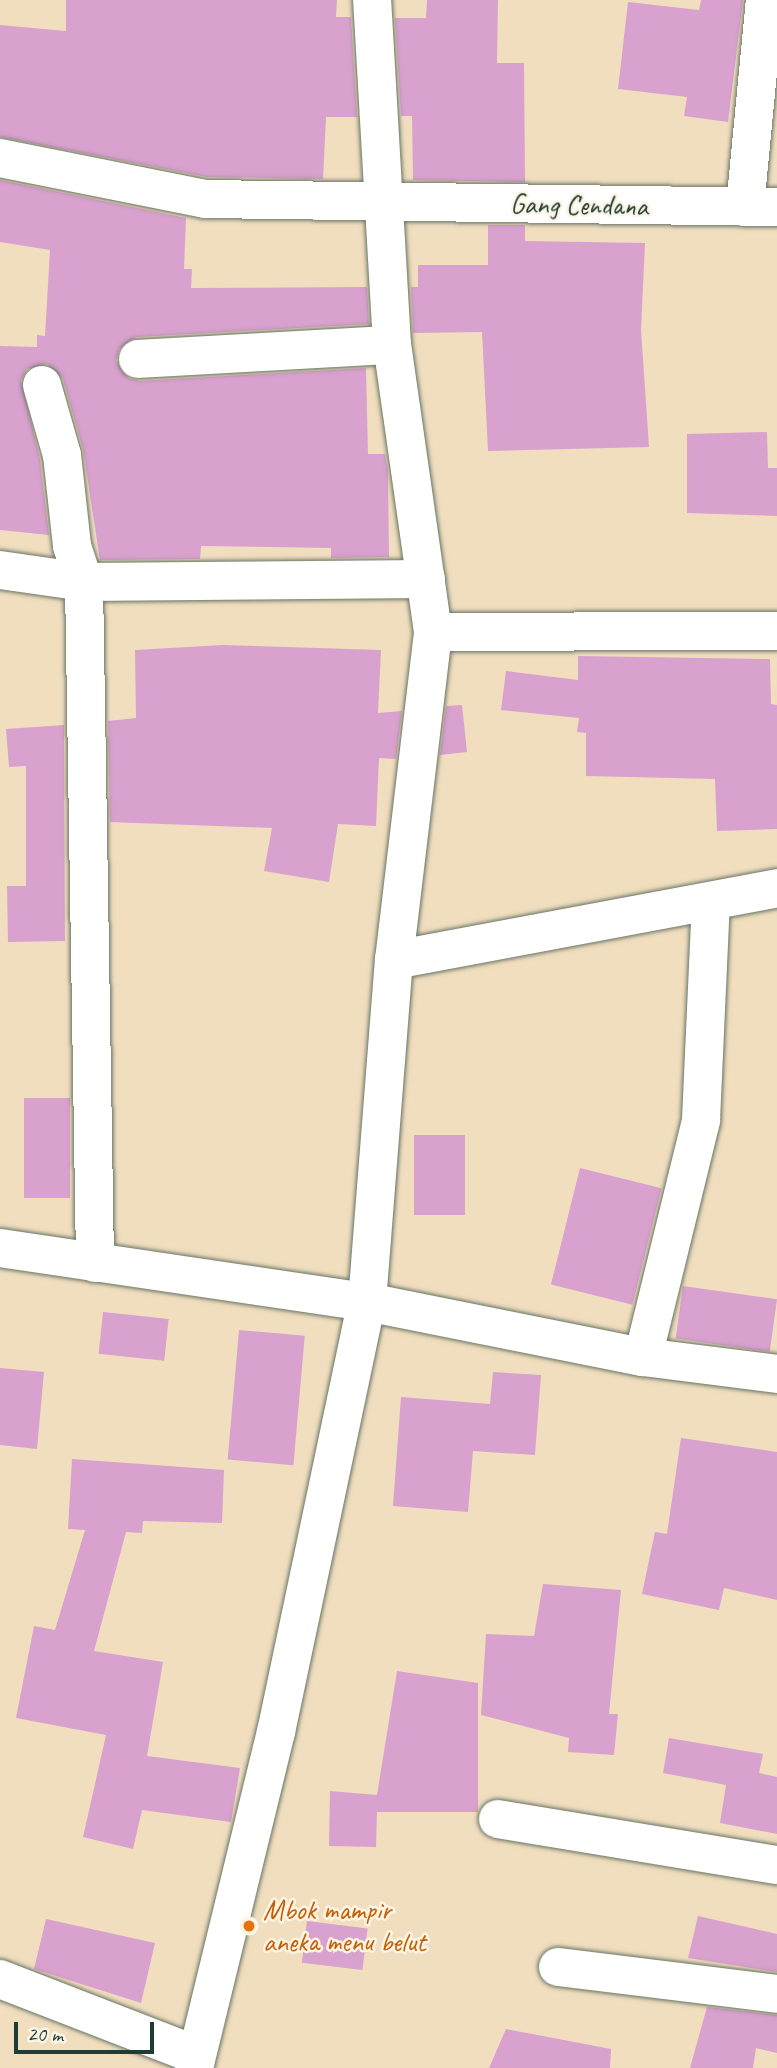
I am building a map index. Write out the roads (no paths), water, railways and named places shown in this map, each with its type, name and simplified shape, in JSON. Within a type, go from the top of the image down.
[{"type":"street","points":[[0,1979],[195,2061],[276,1732],[367,1302],[394,960],[433,632],[392,345],[372,0]]},
{"type":"street","points":[[761,207],[765,0]]},
{"type":"street","name":"Gang Cendana","points":[[0,158],[205,199],[761,207]]},
{"type":"street","points":[[138,359],[392,345]]},
{"type":"street","points":[[42,385],[62,456],[72,546],[84,582],[95,1263]]},
{"type":"street","points":[[0,570],[84,582],[426,579]]},
{"type":"street","points":[[433,632],[777,631]]},
{"type":"street","points":[[394,960],[777,888]]},
{"type":"street","points":[[643,1357],[701,1120],[711,902]]},
{"type":"street","points":[[0,1248],[367,1302],[643,1357],[777,1374]]},
{"type":"street","points":[[498,1819],[777,1865]]},
{"type":"street","points":[[558,1967],[777,1994]]},
{"type":"place","name":"Mbok mampir aneka menu belut","points":[[249,1926]]}]
